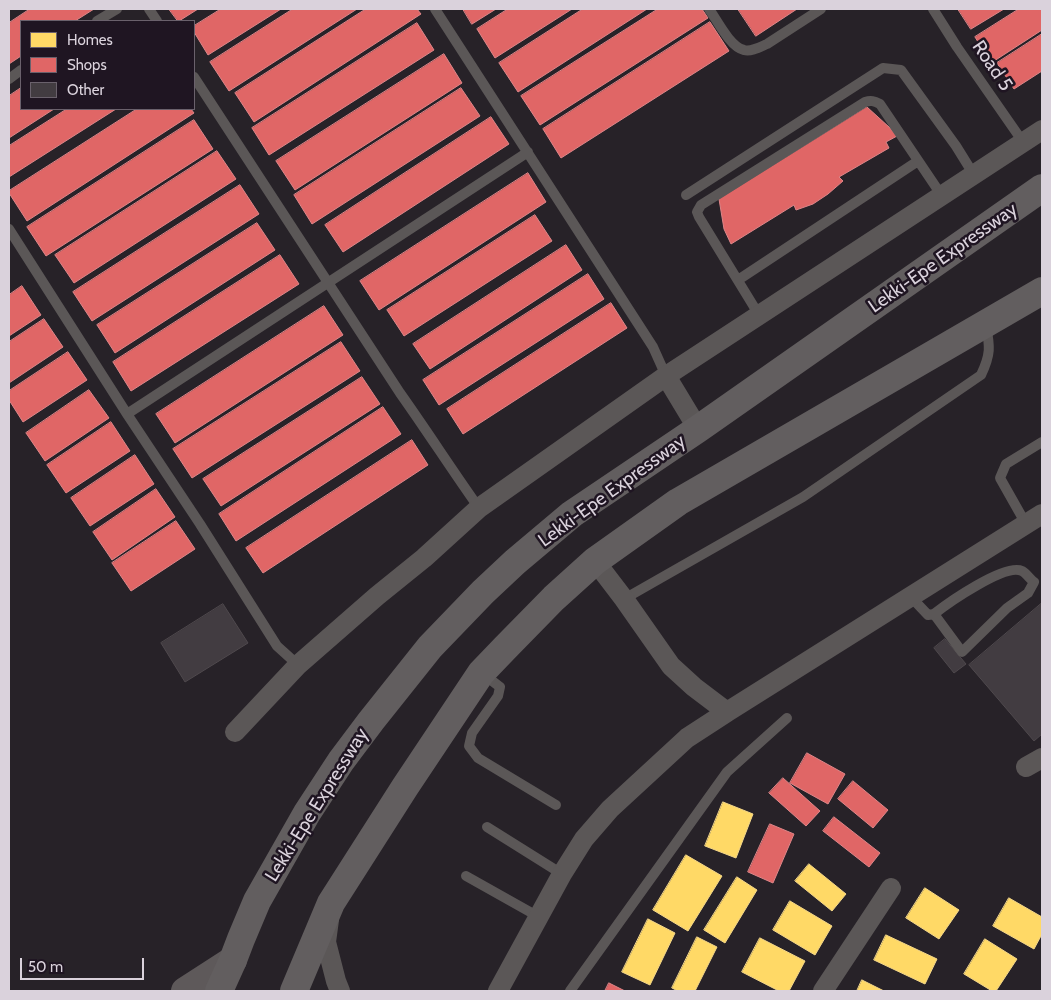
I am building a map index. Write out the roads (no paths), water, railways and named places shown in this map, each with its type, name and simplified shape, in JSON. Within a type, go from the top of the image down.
[{"type":"highway","name":"Lekki-Epe Expressway","points":[[219,991],[257,901],[308,813],[347,753],[377,714],[430,647],[462,613],[509,568],[572,514],[698,429],[1042,188]]},
{"type":"highway","points":[[1007,213],[1042,198]]},
{"type":"highway","points":[[833,412],[868,371],[1042,273]]},
{"type":"highway","points":[[294,991],[331,903],[405,787],[482,672],[554,598],[594,561],[678,502],[1042,291]]},
{"type":"street","points":[[235,732],[298,665],[424,558],[479,508],[666,376],[1042,130]]},
{"type":"street","points":[[666,376],[698,429]]},
{"type":"street","points":[[498,991],[562,874],[584,839],[610,809],[687,738],[1034,519]]},
{"type":"street","points":[[594,561],[624,599],[671,666],[726,712]]},
{"type":"street","points":[[822,991],[891,888]]},
{"type":"street","points":[[331,903],[326,942],[340,991]]},
{"type":"street","points":[[185,991],[233,960]]},
{"type":"lane","points":[[100,20],[117,9]]},
{"type":"lane","points":[[149,9],[157,20]]},
{"type":"lane","points":[[435,9],[653,347],[666,376]]},
{"type":"lane","points":[[709,9],[728,38],[736,47],[745,51],[757,49],[767,44],[821,9]]},
{"type":"lane","name":"Road 5","points":[[933,9],[1023,142]]},
{"type":"lane","points":[[686,195],[883,68],[901,70],[956,146],[974,175]]},
{"type":"lane","points":[[9,78],[20,71]]},
{"type":"lane","points":[[195,79],[400,393],[479,508]]},
{"type":"lane","points":[[759,315],[699,217],[697,212],[701,205],[869,100],[880,104],[942,196]]},
{"type":"lane","points":[[127,414],[528,152]]},
{"type":"lane","points":[[738,280],[918,161]]},
{"type":"lane","points":[[9,229],[277,646],[298,665]]},
{"type":"lane","points":[[624,599],[803,497],[981,375],[988,360],[990,345],[985,324]]},
{"type":"lane","points":[[1034,519],[1000,478],[1006,464],[1042,442]]},
{"type":"lane","points":[[910,596],[928,615],[934,614],[980,583],[1011,570],[1022,571],[1034,582],[1028,593],[1007,608],[962,652],[934,614]]},
{"type":"lane","points":[[482,672],[500,687],[498,696],[472,733],[468,746],[478,758],[556,805]]},
{"type":"lane","points":[[570,991],[727,772],[787,718]]},
{"type":"lane","points":[[487,827],[562,874]]},
{"type":"lane","points":[[466,876],[539,917]]}]
